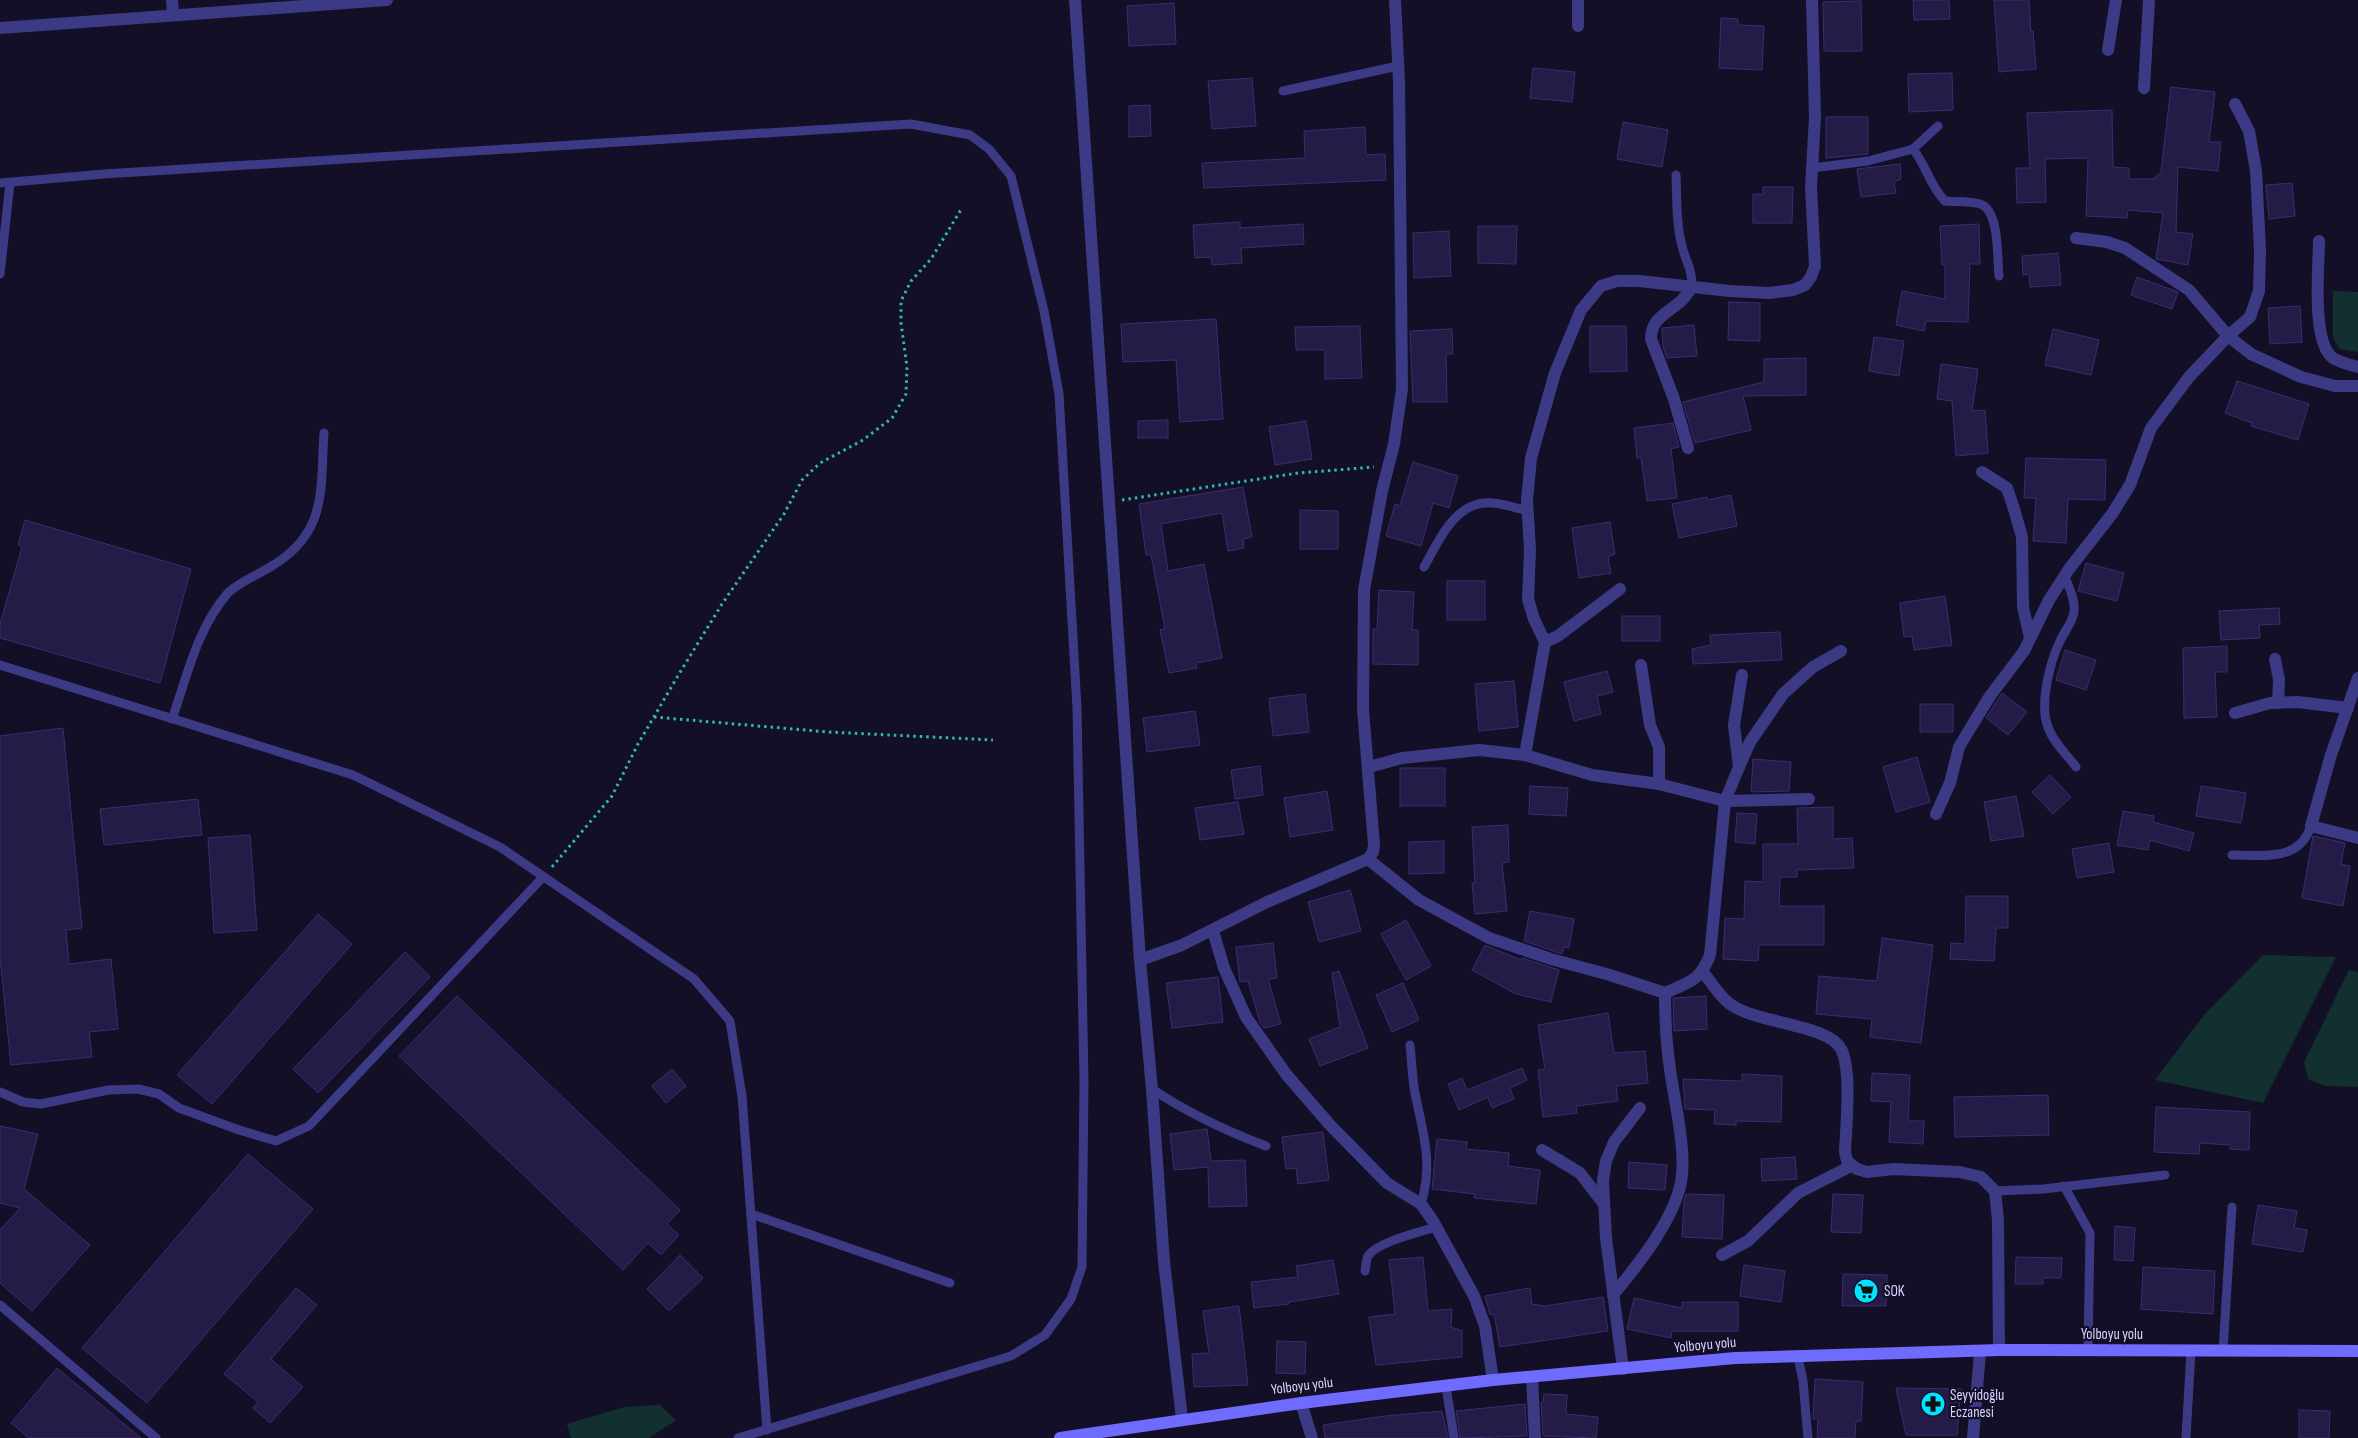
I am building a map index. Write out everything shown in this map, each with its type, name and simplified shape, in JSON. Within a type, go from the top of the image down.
[{"type":"main road","name":"Yolboyu yolu","points":[[1060,1438],[1301,1402],[1493,1380],[1735,1358],[1999,1350],[2358,1351]]},
{"type":"street","points":[[172,0],[173,15]]},
{"type":"street","points":[[0,28],[387,0]]},
{"type":"street","points":[[1074,0],[1140,960],[1152,1089],[1164,1262],[1182,1419]]},
{"type":"street","points":[[1140,960],[1213,931],[1267,902],[1368,859],[1373,852],[1369,766],[1363,709],[1364,590],[1373,537],[1394,444],[1402,389],[1398,66],[1395,0]]},
{"type":"street","points":[[1578,0],[1578,26]]},
{"type":"street","points":[[1525,755],[1545,642],[1534,619],[1528,599],[1528,511],[1531,458],[1555,373],[1581,310],[1600,286],[1617,281],[1769,293],[1793,290],[1805,286],[1815,266],[1811,187],[1815,117],[1812,0]]},
{"type":"street","points":[[2108,50],[2116,0]]},
{"type":"street","points":[[2144,88],[2148,0]]},
{"type":"street","points":[[1936,814],[1950,783],[1959,747],[1990,696],[2024,650],[2049,600],[2064,577],[2112,514],[2130,485],[2151,428],[2190,377],[2228,336],[2250,317],[2259,291],[2260,250],[2256,171],[2249,131],[2235,104]]},
{"type":"street","points":[[2076,238],[2107,242],[2125,248],[2189,290],[2228,336],[2251,354],[2301,377],[2335,386],[2358,386]]},
{"type":"street","points":[[2319,241],[2319,313],[2323,344],[2332,357],[2358,367]]},
{"type":"street","points":[[1688,448],[1674,399],[1651,339],[1651,333],[1667,309],[1682,300],[1692,287]]},
{"type":"street","points":[[1982,472],[2006,488],[2014,509],[2022,537],[2023,607],[2030,638]]},
{"type":"street","points":[[1545,642],[1558,636],[1620,589]]},
{"type":"street","points":[[1368,859],[1419,900],[1489,938],[1551,959],[1666,993],[1691,981],[1703,972],[1710,956],[1725,801],[1750,742],[1784,694],[1813,667],[1841,650]]},
{"type":"street","points":[[2276,659],[2279,680],[2278,703]]},
{"type":"street","points":[[1641,665],[1650,725],[1659,747],[1659,784]]},
{"type":"street","points":[[1739,767],[1734,725],[1742,675]]},
{"type":"street","points":[[2358,678],[2311,826],[2358,838]]},
{"type":"street","points":[[2235,713],[2278,703],[2297,702],[2348,708]]},
{"type":"street","points":[[1369,766],[1402,758],[1479,750],[1525,755],[1592,775],[1659,784],[1725,801],[1809,799]]},
{"type":"street","points":[[1213,931],[1224,968],[1246,1017],[1286,1074],[1330,1125],[1387,1183],[1421,1204],[1436,1227],[1477,1303],[1485,1326],[1493,1380]]},
{"type":"street","points":[[1703,972],[1730,1004],[1781,1024],[1816,1032],[1830,1038],[1842,1049],[1847,1071],[1845,1152],[1847,1161],[1851,1166],[1867,1172],[1893,1169],[1960,1172],[1981,1177],[1995,1191],[1998,1220],[1999,1350]]},
{"type":"street","points":[[1613,1295],[1641,1261],[1670,1212],[1681,1183],[1683,1160],[1665,1026],[1666,993]]},
{"type":"street","points":[[1623,1369],[1606,1238],[1603,1180],[1606,1161],[1614,1142],[1640,1108]]},
{"type":"street","points":[[1542,1150],[1580,1173],[1604,1204]]},
{"type":"street","points":[[1722,1256],[1748,1241],[1798,1193],[1851,1166]]},
{"type":"street","points":[[1972,1438],[1980,1352]]},
{"type":"street","points":[[1532,1377],[1535,1438]]},
{"type":"street","points":[[1301,1402],[1312,1438]]},
{"type":"lane","points":[[1282,91],[1398,66]]},
{"type":"lane","points":[[0,274],[5,183],[104,174],[911,124],[970,135],[989,149],[1011,176],[1044,311],[1059,394],[1077,708],[1084,1081],[1082,1267],[1071,1299],[1045,1335],[1011,1356],[738,1438]]},
{"type":"lane","points":[[1812,168],[1868,161],[1913,149],[1938,126]]},
{"type":"lane","points":[[1913,149],[1924,162],[1937,193],[1945,201],[1980,204],[1989,210],[1995,223],[1999,276]]},
{"type":"lane","points":[[1676,175],[1677,218],[1682,247],[1692,271],[1692,287]]},
{"type":"lane","points":[[172,719],[200,639],[214,611],[229,592],[291,554],[305,538],[318,512],[324,433]]},
{"type":"lane","points":[[1424,567],[1445,529],[1475,504],[1498,504],[1528,511]]},
{"type":"lane","points":[[2064,577],[2074,606],[2073,616],[2056,650],[2049,671],[2044,714],[2048,728],[2076,767]]},
{"type":"lane","points":[[0,665],[353,775],[500,847],[694,979],[730,1022],[742,1096],[766,1430]]},
{"type":"lane","points":[[2232,855],[2270,855],[2290,852],[2301,846],[2307,838],[2311,826]]},
{"type":"lane","points":[[0,1092],[24,1102],[41,1104],[108,1090],[138,1089],[159,1094],[179,1108],[213,1121],[276,1141],[309,1126],[543,877]]},
{"type":"lane","points":[[1410,1045],[1415,1097],[1427,1145],[1426,1187],[1421,1204]]},
{"type":"lane","points":[[1152,1089],[1181,1109],[1238,1136],[1266,1146]]},
{"type":"lane","points":[[1995,1191],[2165,1175]]},
{"type":"lane","points":[[2064,1186],[2090,1233],[2088,1350]]},
{"type":"lane","points":[[2223,1351],[2232,1207]]},
{"type":"lane","points":[[751,1214],[950,1283]]},
{"type":"lane","points":[[1365,1271],[1368,1257],[1374,1250],[1404,1237],[1436,1227]]},
{"type":"lane","points":[[0,1305],[156,1438]]},
{"type":"lane","points":[[2186,1437],[2191,1351]]},
{"type":"lane","points":[[1798,1357],[1803,1381],[1808,1438]]},
{"type":"lane","points":[[1446,1386],[1454,1438]]},
{"type":"path","points":[[543,877],[612,796],[654,717],[722,604],[784,514],[802,480],[820,462],[863,440],[892,418],[906,394],[907,367],[901,323],[901,301],[910,281],[931,259],[962,208]]},
{"type":"path","points":[[1109,502],[1298,474],[1388,467]]},
{"type":"path","points":[[654,717],[828,732],[993,740]]},
{"type":"green space","points":[[2333,291],[2358,292],[2358,352],[2339,349],[2333,338]]},
{"type":"green space","points":[[2263,955],[2336,957],[2263,1103],[2155,1080],[2204,1015]]},
{"type":"green space","points":[[2349,970],[2358,972],[2358,1087],[2325,1086],[2308,1079],[2304,1062]]},
{"type":"green space","points":[[660,1405],[676,1420],[649,1438],[571,1438],[567,1424],[624,1407]]},
{"type":"building","points":[[1913,0],[1949,0],[1950,19],[1914,20]]},
{"type":"building","points":[[1994,0],[2029,0],[2036,69],[1999,72]]},
{"type":"building","points":[[1861,1],[1862,51],[1824,51],[1823,2]]},
{"type":"building","points":[[1174,3],[1176,44],[1129,46],[1127,6]]},
{"type":"building","points":[[1721,18],[1738,19],[1738,25],[1764,26],[1762,70],[1719,68]]},
{"type":"building","points":[[1533,68],[1575,72],[1572,102],[1530,98]]},
{"type":"building","points":[[1952,73],[1953,110],[1909,112],[1908,74]]},
{"type":"building","points":[[1252,78],[1256,126],[1212,129],[1208,81]]},
{"type":"building","points":[[2171,87],[2215,92],[2209,142],[2221,142],[2218,171],[2178,167],[2176,232],[2193,234],[2188,265],[2156,259],[2163,213],[2128,210],[2127,218],[2086,216],[2088,158],[2045,159],[2046,202],[2017,203],[2016,168],[2030,168],[2027,113],[2112,110],[2113,167],[2129,168],[2129,179],[2153,179],[2161,172]]},
{"type":"building","points":[[1150,105],[1151,136],[1129,137],[1129,106]]},
{"type":"building","points":[[1826,117],[1868,117],[1868,154],[1826,158]]},
{"type":"building","points":[[1623,122],[1668,130],[1662,167],[1617,159]]},
{"type":"building","points":[[1365,127],[1366,155],[1385,154],[1386,180],[1204,188],[1202,163],[1305,158],[1304,131]]},
{"type":"building","points":[[1900,164],[1901,179],[1894,182],[1896,193],[1861,197],[1857,169]]},
{"type":"building","points":[[2292,183],[2295,216],[2269,219],[2266,185]]},
{"type":"building","points":[[1763,187],[1793,187],[1792,223],[1753,223],[1753,194],[1763,194]]},
{"type":"building","points":[[1240,222],[1240,228],[1303,224],[1304,244],[1241,248],[1242,263],[1212,265],[1211,257],[1195,258],[1193,225]]},
{"type":"building","points":[[1979,224],[1980,264],[1970,264],[1968,322],[1926,321],[1924,331],[1896,325],[1902,291],[1945,299],[1945,265],[1942,265],[1940,226]]},
{"type":"building","points":[[1478,226],[1517,226],[1516,264],[1478,263]]},
{"type":"building","points":[[1449,231],[1451,276],[1414,278],[1413,233]]},
{"type":"building","points":[[2058,253],[2061,285],[2030,287],[2029,274],[2023,275],[2022,256]]},
{"type":"building","points":[[2137,277],[2178,292],[2172,309],[2131,295]]},
{"type":"building","points":[[1729,302],[1760,303],[1760,341],[1728,340]]},
{"type":"building","points":[[2300,306],[2302,342],[2270,344],[2268,308]]},
{"type":"building","points":[[1216,319],[1223,419],[1180,422],[1176,360],[1123,362],[1121,324]]},
{"type":"building","points":[[1694,325],[1697,356],[1667,358],[1663,347],[1662,328]]},
{"type":"building","points":[[1360,326],[1362,378],[1325,379],[1325,350],[1296,350],[1295,327]]},
{"type":"building","points":[[1590,326],[1626,326],[1627,371],[1590,372]]},
{"type":"building","points":[[1452,329],[1453,354],[1446,354],[1447,402],[1413,402],[1410,331]]},
{"type":"building","points":[[2053,329],[2099,340],[2091,375],[2045,365]]},
{"type":"building","points":[[1874,337],[1904,341],[1899,376],[1869,371]]},
{"type":"building","points":[[1806,358],[1806,395],[1743,396],[1751,430],[1695,443],[1683,402],[1764,382],[1764,359]]},
{"type":"building","points":[[1941,364],[1978,369],[1972,411],[1985,410],[1988,453],[1956,456],[1952,401],[1937,399]]},
{"type":"building","points":[[2237,381],[2309,404],[2298,440],[2251,426],[2252,423],[2225,413]]},
{"type":"building","points":[[1168,420],[1168,438],[1138,438],[1138,421]]},
{"type":"building","points":[[1306,421],[1312,459],[1275,465],[1269,427]]},
{"type":"building","points":[[1673,423],[1679,447],[1671,449],[1677,498],[1647,501],[1641,458],[1637,458],[1634,428]]},
{"type":"building","points":[[2026,458],[2106,460],[2105,500],[2068,499],[2066,543],[2033,541],[2036,498],[2024,498]]},
{"type":"building","points":[[1413,462],[1458,476],[1449,508],[1433,503],[1421,546],[1386,536],[1395,504],[1400,506]]},
{"type":"building","points":[[1243,487],[1252,537],[1243,539],[1244,548],[1228,551],[1222,513],[1161,524],[1168,571],[1204,564],[1222,658],[1196,663],[1197,668],[1169,673],[1160,630],[1165,629],[1151,555],[1146,555],[1139,504]]},
{"type":"building","points":[[1731,495],[1737,526],[1679,538],[1672,504],[1707,497],[1708,500]]},
{"type":"building","points":[[1300,510],[1338,511],[1338,549],[1300,549]]},
{"type":"building","points":[[25,520],[191,569],[160,683],[0,638],[0,624],[22,547],[18,545]]},
{"type":"building","points":[[1610,522],[1615,554],[1608,557],[1611,573],[1579,578],[1572,528]]},
{"type":"building","points":[[2086,563],[2124,573],[2117,601],[2078,591]]},
{"type":"building","points":[[1447,581],[1485,581],[1485,620],[1447,620]]},
{"type":"building","points":[[1379,590],[1414,592],[1412,630],[1418,630],[1418,665],[1373,664],[1373,629],[1377,629]]},
{"type":"building","points":[[1945,596],[1952,645],[1914,650],[1912,636],[1904,637],[1900,603]]},
{"type":"building","points":[[2279,608],[2280,624],[2259,625],[2260,638],[2221,640],[2219,611]]},
{"type":"building","points":[[1622,616],[1660,616],[1660,641],[1622,641]]},
{"type":"building","points":[[1780,632],[1782,660],[1693,664],[1692,649],[1711,645],[1710,635]]},
{"type":"building","points":[[2227,646],[2227,672],[2215,672],[2217,717],[2184,718],[2183,648]]},
{"type":"building","points":[[2065,650],[2096,660],[2086,690],[2056,680]]},
{"type":"building","points":[[1607,671],[1613,692],[1597,696],[1601,714],[1574,721],[1564,682]]},
{"type":"building","points":[[1514,681],[1518,727],[1479,731],[1475,684]]},
{"type":"building","points":[[2002,693],[2027,712],[2008,735],[1986,718]]},
{"type":"building","points":[[1305,694],[1309,732],[1273,736],[1269,698]]},
{"type":"building","points":[[1920,704],[1953,704],[1953,732],[1920,732]]},
{"type":"building","points":[[1195,711],[1200,745],[1147,752],[1143,718]]},
{"type":"building","points":[[63,728],[82,928],[66,930],[69,964],[111,959],[118,1029],[89,1032],[92,1057],[11,1065],[0,957],[0,736]]},
{"type":"building","points":[[1917,757],[1930,802],[1896,812],[1883,767]]},
{"type":"building","points":[[1753,759],[1791,762],[1789,791],[1751,792]]},
{"type":"building","points":[[1260,766],[1263,795],[1235,799],[1231,770]]},
{"type":"building","points":[[1400,768],[1445,768],[1445,806],[1400,806]]},
{"type":"building","points":[[2050,775],[2071,797],[2053,814],[2032,792]]},
{"type":"building","points":[[1530,786],[1568,788],[1566,816],[1529,814]]},
{"type":"building","points":[[2201,786],[2246,793],[2241,823],[2196,816]]},
{"type":"building","points":[[1327,791],[1333,830],[1290,837],[1284,798]]},
{"type":"building","points":[[2016,796],[2024,836],[1991,841],[1984,802]]},
{"type":"building","points":[[198,799],[202,835],[104,845],[100,809]]},
{"type":"building","points":[[1238,802],[1244,834],[1200,840],[1195,808]]},
{"type":"building","points":[[1833,807],[1833,839],[1852,838],[1854,868],[1797,870],[1797,877],[1780,877],[1779,906],[1824,906],[1824,945],[1759,945],[1758,961],[1723,959],[1725,918],[1744,919],[1745,881],[1763,882],[1763,844],[1798,844],[1797,808]]},
{"type":"building","points":[[2123,811],[2154,816],[2153,822],[2194,833],[2189,851],[2150,840],[2148,850],[2117,845]]},
{"type":"building","points":[[1737,813],[1757,814],[1755,844],[1735,842]]},
{"type":"building","points":[[1508,825],[1509,862],[1502,863],[1507,911],[1475,914],[1472,883],[1475,883],[1472,827]]},
{"type":"building","points":[[250,835],[257,930],[214,933],[208,838]]},
{"type":"building","points":[[2313,836],[2345,843],[2341,864],[2350,866],[2343,906],[2302,898]]},
{"type":"building","points":[[1444,841],[1444,873],[1409,874],[1409,842]]},
{"type":"building","points":[[2109,843],[2114,872],[2077,878],[2072,849]]},
{"type":"building","points":[[1350,890],[1361,931],[1319,942],[1308,902]]},
{"type":"building","points":[[1966,896],[2008,896],[2008,928],[1996,928],[1994,961],[1950,959],[1951,943],[1965,944]]},
{"type":"building","points":[[1530,911],[1574,919],[1569,948],[1564,947],[1562,954],[1524,941]]},
{"type":"building","points":[[318,914],[352,944],[212,1104],[177,1075]]},
{"type":"building","points":[[1406,920],[1431,966],[1406,980],[1381,934]]},
{"type":"building","points":[[1882,938],[1933,945],[1921,1043],[1870,1037],[1872,1019],[1816,1014],[1819,976],[1877,981]]},
{"type":"building","points":[[1273,943],[1277,978],[1268,979],[1281,1024],[1264,1028],[1260,1022],[1248,981],[1240,982],[1236,947]]},
{"type":"building","points":[[1485,945],[1521,960],[1522,958],[1559,970],[1551,1002],[1516,994],[1472,970]]},
{"type":"building","points":[[405,952],[430,977],[318,1093],[293,1069]]},
{"type":"building","points":[[1339,971],[1368,1048],[1320,1066],[1309,1039],[1340,1027],[1332,973]]},
{"type":"building","points":[[1218,977],[1223,1022],[1172,1028],[1166,983]]},
{"type":"building","points":[[1403,983],[1419,1020],[1392,1032],[1376,995]]},
{"type":"building","points":[[457,996],[680,1210],[667,1224],[679,1235],[661,1255],[648,1243],[623,1270],[399,1056]]},
{"type":"building","points":[[1706,996],[1707,1029],[1674,1031],[1673,998]]},
{"type":"building","points":[[1608,1013],[1614,1053],[1645,1051],[1648,1083],[1616,1086],[1618,1101],[1576,1106],[1577,1113],[1543,1117],[1538,1070],[1545,1069],[1538,1025]]},
{"type":"building","points":[[1522,1068],[1527,1080],[1510,1088],[1514,1099],[1492,1108],[1488,1097],[1459,1110],[1448,1084],[1462,1078],[1467,1090]]},
{"type":"building","points":[[672,1069],[686,1086],[666,1103],[652,1086]]},
{"type":"building","points":[[1872,1073],[1910,1075],[1908,1121],[1924,1121],[1923,1144],[1889,1142],[1891,1102],[1871,1101]]},
{"type":"building","points":[[1742,1074],[1782,1076],[1781,1122],[1736,1121],[1736,1125],[1714,1124],[1715,1110],[1685,1109],[1683,1079],[1742,1081]]},
{"type":"building","points":[[2048,1095],[2049,1135],[1955,1137],[1954,1097]]},
{"type":"building","points":[[2156,1107],[2250,1112],[2249,1150],[2230,1149],[2230,1145],[2200,1143],[2199,1154],[2154,1152]]},
{"type":"building","points":[[0,1126],[38,1134],[24,1189],[90,1245],[32,1311],[0,1283],[0,1230],[20,1208],[0,1203]]},
{"type":"building","points":[[1207,1129],[1211,1161],[1245,1160],[1247,1206],[1209,1207],[1208,1167],[1174,1170],[1170,1134]]},
{"type":"building","points":[[1323,1132],[1329,1180],[1298,1184],[1296,1168],[1286,1169],[1282,1137]]},
{"type":"building","points":[[1437,1139],[1467,1142],[1466,1149],[1509,1153],[1508,1166],[1540,1170],[1536,1204],[1474,1198],[1475,1194],[1432,1189]]},
{"type":"building","points":[[248,1154],[313,1209],[147,1403],[82,1348]]},
{"type":"building","points":[[1795,1157],[1797,1179],[1762,1181],[1761,1159]]},
{"type":"building","points":[[1629,1162],[1667,1165],[1665,1190],[1628,1188]]},
{"type":"building","points":[[1686,1194],[1724,1195],[1722,1239],[1682,1237]]},
{"type":"building","points":[[1833,1194],[1863,1195],[1861,1233],[1831,1232]]},
{"type":"building","points":[[2258,1205],[2297,1211],[2294,1228],[2307,1230],[2303,1252],[2252,1244]]},
{"type":"building","points":[[2115,1226],[2135,1228],[2133,1261],[2114,1260]]},
{"type":"building","points":[[680,1255],[703,1278],[669,1311],[647,1289]]},
{"type":"building","points":[[1423,1257],[1428,1311],[1452,1309],[1451,1327],[1462,1331],[1462,1357],[1376,1365],[1369,1317],[1395,1314],[1389,1260]]},
{"type":"building","points":[[2016,1257],[2062,1258],[2061,1278],[2043,1278],[2043,1284],[2015,1284]]},
{"type":"building","points":[[1333,1260],[1339,1294],[1289,1302],[1289,1304],[1254,1308],[1251,1282],[1298,1277],[1296,1266]]},
{"type":"building","points":[[1744,1265],[1785,1271],[1781,1302],[1740,1296]]},
{"type":"building","points":[[2143,1267],[2215,1271],[2213,1314],[2141,1309]]},
{"type":"building","points":[[1843,1274],[1887,1275],[1886,1306],[1842,1306]]},
{"type":"building","points":[[296,1288],[317,1305],[271,1359],[303,1387],[270,1423],[253,1408],[258,1402],[224,1374]]},
{"type":"building","points":[[1530,1288],[1532,1304],[1545,1306],[1603,1297],[1608,1331],[1500,1347],[1494,1314],[1490,1315],[1485,1296]]},
{"type":"building","points":[[1634,1298],[1682,1308],[1682,1302],[1738,1302],[1738,1331],[1672,1331],[1671,1338],[1627,1329]]},
{"type":"building","points":[[1239,1306],[1248,1385],[1194,1387],[1192,1354],[1209,1353],[1203,1311]]},
{"type":"building","points":[[1277,1341],[1306,1342],[1305,1374],[1276,1373]]},
{"type":"building","points":[[57,1368],[141,1438],[29,1438],[11,1423]]},
{"type":"building","points":[[1815,1379],[1863,1382],[1861,1421],[1856,1421],[1855,1438],[1817,1438],[1818,1419],[1813,1419]]},
{"type":"building","points":[[1896,1388],[1961,1389],[1957,1435],[1906,1435]]},
{"type":"building","points":[[1544,1394],[1567,1395],[1566,1414],[1598,1417],[1596,1438],[1543,1436],[1541,1402],[1543,1402]]},
{"type":"building","points":[[1525,1404],[1527,1436],[1460,1438],[1456,1411]]},
{"type":"building","points":[[2299,1410],[2330,1411],[2329,1438],[2299,1438]]},
{"type":"building","points":[[1442,1411],[1448,1438],[1325,1438],[1323,1425],[1385,1416]]},
{"type":"place","name":"SOK","points":[[1866,1291]]},
{"type":"place","name":"Seyyidoğlu Eczanesi","points":[[1933,1404]]}]
